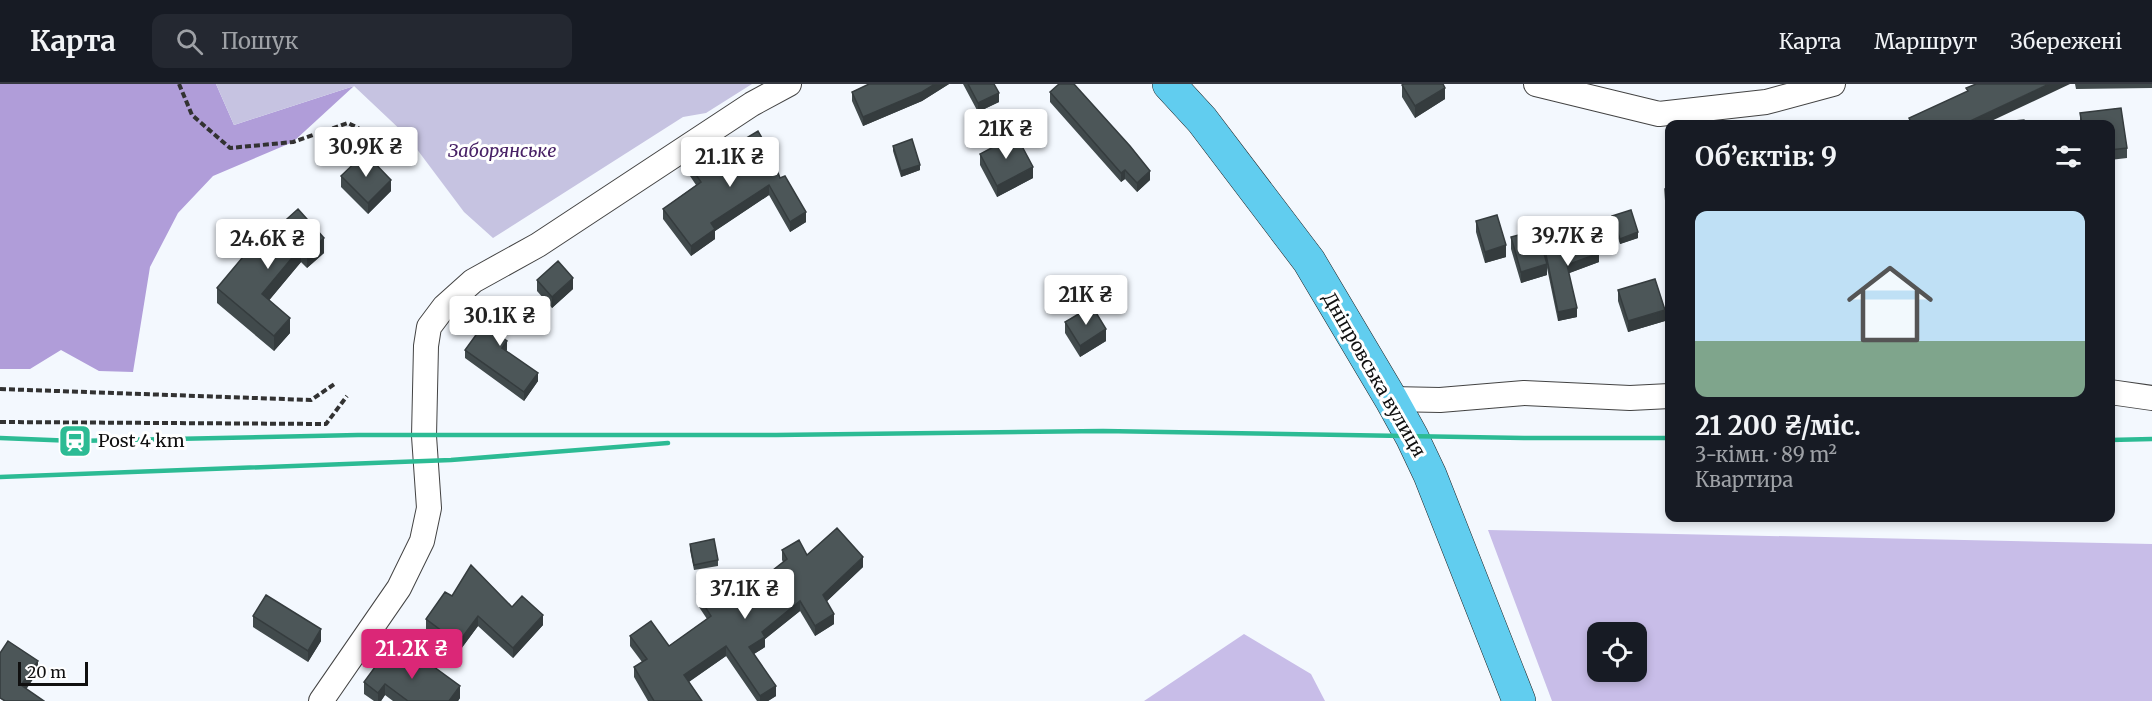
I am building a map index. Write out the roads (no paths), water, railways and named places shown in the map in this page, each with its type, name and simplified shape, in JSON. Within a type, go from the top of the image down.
[{"type":"highway","name":"Дніпровська вулиця","points":[[1169,84],[1202,120],[1310,261],[1391,399],[1430,475],[1519,701]]},
{"type":"street","points":[[321,701],[399,588],[422,541],[429,508],[424,436],[426,346],[429,327],[444,306],[473,281],[538,245],[752,104],[789,84]]},
{"type":"street","points":[[1536,84],[1659,114],[1767,102],[1833,84]]},
{"type":"street","points":[[1391,399],[1440,400],[1524,393],[1630,398],[1665,396]]},
{"type":"street","points":[[2115,393],[2152,398]]},
{"type":"railway","points":[[0,438],[75,441],[358,435],[776,435],[1103,431],[1665,438]]},
{"type":"railway","points":[[2115,440],[2152,439]]},
{"type":"railway","points":[[0,477],[451,460],[668,443]]},
{"type":"place","name":"Post 4 km","points":[[75,441]]},
{"type":"park label","name":"Заборянське","points":[[502,151]]}]
